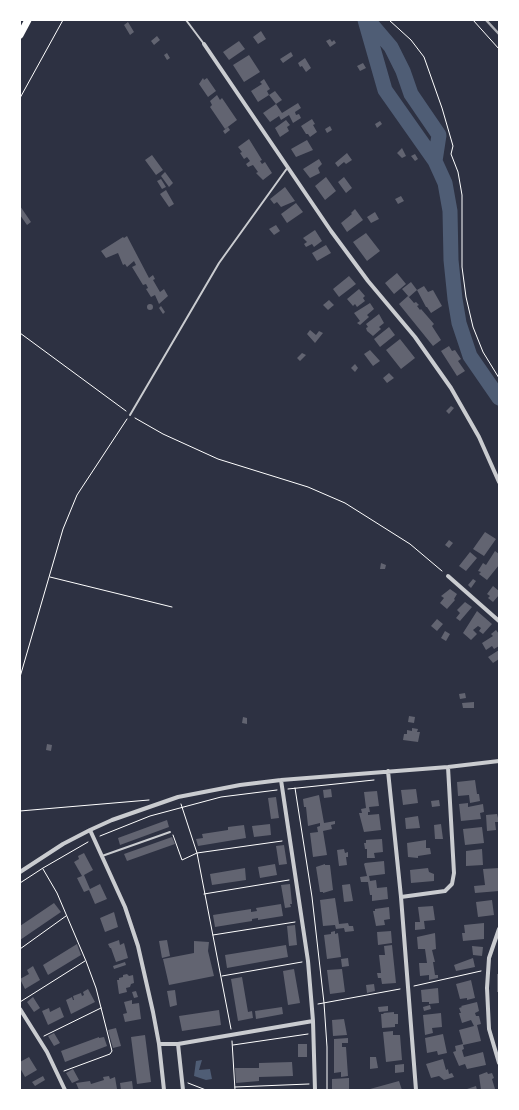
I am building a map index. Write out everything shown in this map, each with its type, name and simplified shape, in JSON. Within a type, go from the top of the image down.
[{"type":"highway","points":[[20,35],[28,20]]},
{"type":"street","points":[[204,44],[331,230],[368,280],[415,337],[451,388],[479,436],[499,482]]},
{"type":"street","points":[[448,576],[499,621]]},
{"type":"street","points":[[20,872],[63,844],[90,830],[178,797],[225,787],[281,780],[448,767],[499,761]]},
{"type":"street","points":[[401,897],[445,891],[452,884],[454,873],[448,767]]},
{"type":"street","points":[[388,771],[401,897],[416,1090]]},
{"type":"street","points":[[281,780],[308,961],[314,1033],[315,1090]]},
{"type":"street","points":[[90,830],[125,907],[138,946],[150,993],[159,1044],[164,1090]]},
{"type":"street","points":[[499,929],[489,958],[487,988],[489,1029],[499,1063]]},
{"type":"street","points":[[20,1009],[39,1038],[65,1090]]},
{"type":"street","points":[[159,1044],[178,1044],[313,1021]]},
{"type":"street","points":[[178,1044],[183,1090]]},
{"type":"lane","points":[[186,20],[204,44]]},
{"type":"lane","points":[[130,414],[219,263],[288,167]]},
{"type":"lane","points":[[102,856],[170,832]]},
{"type":"path","points":[[20,98],[63,20]]},
{"type":"path","points":[[389,20],[411,40],[424,57],[442,108],[453,146],[451,154],[458,172],[462,195],[462,267],[466,298],[473,327],[482,352],[499,378]]},
{"type":"path","points":[[473,20],[499,49]]},
{"type":"path","points":[[20,333],[130,414],[163,434],[218,458],[308,487],[345,503],[410,544],[448,576]]},
{"type":"path","points":[[20,677],[63,529],[76,495],[130,414]]},
{"type":"path","points":[[49,577],[172,607]]},
{"type":"path","points":[[20,883],[42,868],[94,839],[150,816],[221,797],[389,778]]},
{"type":"path","points":[[295,788],[312,897],[324,1004],[328,1072],[327,1090]]},
{"type":"path","points":[[178,797],[196,853],[222,977],[232,1034],[235,1088],[316,1084]]},
{"type":"path","points":[[20,811],[146,800],[164,801]]},
{"type":"path","points":[[170,832],[172,832],[182,860],[196,853],[290,839]]},
{"type":"path","points":[[42,868],[67,916],[86,961],[101,1008],[112,1053],[58,1073]]},
{"type":"path","points":[[204,894],[297,878]]},
{"type":"path","points":[[20,949],[67,916]]},
{"type":"path","points":[[212,935],[303,920]]},
{"type":"path","points":[[20,1002],[86,961]]},
{"type":"path","points":[[222,977],[308,961]]},
{"type":"path","points":[[39,1038],[101,1008]]},
{"type":"path","points":[[232,1045],[314,1033]]},
{"type":"path","points":[[182,1082],[192,1083],[206,1090]]},
{"type":"water","points":[[202,1060],[199,1070],[210,1069],[212,1079],[206,1080],[194,1076],[196,1061]]},
{"type":"building","points":[[128,22],[134,32],[130,35],[124,25]]},
{"type":"building","points":[[261,31],[266,39],[258,44],[253,37]]},
{"type":"building","points":[[157,36],[160,40],[154,45],[151,41]]},
{"type":"building","points":[[330,39],[336,43],[330,47],[326,41]]},
{"type":"building","points":[[239,41],[245,49],[229,60],[223,52]]},
{"type":"building","points":[[291,52],[293,56],[283,63],[280,59]]},
{"type":"building","points":[[167,53],[170,58],[167,60],[164,55]]},
{"type":"building","points":[[249,55],[260,72],[244,82],[233,65]]},
{"type":"building","points":[[305,58],[311,68],[306,72],[298,63]]},
{"type":"building","points":[[363,63],[366,68],[360,71],[357,66]]},
{"type":"building","points":[[203,78],[204,80],[207,78],[216,91],[208,97],[199,84]]},
{"type":"building","points":[[264,79],[270,89],[267,91],[269,95],[258,102],[251,91],[262,84],[260,82]]},
{"type":"building","points":[[275,91],[282,100],[276,104],[269,95]]},
{"type":"building","points":[[217,95],[220,100],[222,98],[237,120],[225,129],[210,107],[212,105],[210,101]]},
{"type":"building","points":[[298,103],[301,108],[295,112],[301,118],[293,123],[289,115],[281,120],[279,116],[270,122],[263,113],[276,104],[282,113]]},
{"type":"building","points":[[312,119],[317,132],[310,137],[301,126]]},
{"type":"building","points":[[286,120],[290,125],[287,127],[289,131],[280,137],[275,128]]},
{"type":"building","points":[[380,121],[382,124],[377,128],[375,124]]},
{"type":"building","points":[[330,126],[332,130],[327,133],[325,129]]},
{"type":"building","points":[[228,127],[230,130],[225,134],[223,131]]},
{"type":"building","points":[[249,139],[262,160],[260,161],[262,164],[265,162],[272,173],[263,180],[256,173],[258,172],[253,165],[248,167],[246,164],[250,161],[247,157],[244,159],[240,153],[242,152],[238,147]]},
{"type":"building","points":[[307,140],[313,150],[296,157],[291,149]]},
{"type":"building","points":[[402,148],[406,156],[402,158],[397,153]]},
{"type":"building","points":[[347,153],[352,160],[346,164],[344,162],[338,167],[335,163]]},
{"type":"building","points":[[415,154],[418,159],[415,161],[411,156]]},
{"type":"building","points":[[152,155],[163,170],[156,175],[145,160]]},
{"type":"building","points":[[319,159],[322,164],[318,168],[320,173],[310,178],[303,169]]},
{"type":"building","points":[[165,172],[173,183],[169,187],[161,176]]},
{"type":"building","points":[[326,177],[336,191],[325,200],[315,186]]},
{"type":"building","points":[[344,177],[352,188],[346,193],[338,182]]},
{"type":"building","points":[[161,179],[166,187],[162,189],[157,181]]},
{"type":"building","points":[[285,187],[295,201],[281,207],[277,202],[274,204],[270,199]]},
{"type":"building","points":[[166,190],[174,204],[169,207],[160,194]]},
{"type":"building","points":[[401,196],[404,201],[398,204],[395,199]]},
{"type":"building","points":[[296,203],[303,212],[287,223],[281,214]]},
{"type":"building","points":[[20,206],[31,222],[27,225],[20,215]]},
{"type":"building","points":[[355,209],[363,220],[347,232],[341,223]]},
{"type":"building","points":[[375,212],[379,219],[371,223],[367,217]]},
{"type":"building","points":[[276,225],[280,231],[274,235],[269,229]]},
{"type":"building","points":[[315,230],[322,241],[314,247],[312,244],[306,247],[304,244],[307,242],[303,238]]},
{"type":"building","points":[[366,233],[380,251],[367,261],[353,242]]},
{"type":"building","points":[[127,236],[149,278],[153,275],[155,279],[153,280],[160,292],[164,289],[168,296],[159,304],[155,295],[151,297],[146,289],[148,288],[146,284],[143,285],[132,267],[136,265],[134,261],[127,267],[125,264],[123,265],[118,253],[106,258],[101,251]]},
{"type":"building","points":[[326,245],[331,253],[317,261],[312,253]]},
{"type":"building","points":[[397,273],[406,284],[394,294],[385,283]]},
{"type":"building","points":[[349,276],[356,284],[339,297],[333,289]]},
{"type":"building","points":[[411,282],[417,290],[409,297],[402,289]]},
{"type":"building","points":[[424,286],[428,292],[433,290],[442,306],[431,313],[417,290]]},
{"type":"building","points":[[359,289],[365,296],[363,298],[365,301],[357,307],[355,304],[353,306],[347,299]]},
{"type":"building","points":[[408,296],[414,303],[416,302],[419,305],[417,306],[420,310],[434,324],[432,326],[441,340],[433,346],[399,304]]},
{"type":"building","points":[[329,300],[334,305],[328,310],[323,305]]},
{"type":"building","points":[[370,303],[374,309],[367,315],[369,317],[360,325],[357,323],[360,321],[354,313]]},
{"type":"building","points":[[150,304],[153,307],[150,310],[147,307]]},
{"type":"building","points":[[161,306],[165,312],[163,314],[159,308]]},
{"type":"building","points":[[379,314],[384,323],[379,327],[381,329],[373,336],[367,331],[366,328],[368,327],[366,324]]},
{"type":"building","points":[[389,327],[395,335],[380,347],[374,339]]},
{"type":"building","points":[[310,330],[316,335],[319,331],[323,333],[315,343],[307,334]]},
{"type":"building","points":[[400,339],[415,358],[401,369],[386,350]]},
{"type":"building","points":[[449,346],[452,351],[455,350],[461,359],[458,361],[465,371],[457,376],[441,351]]},
{"type":"building","points":[[370,350],[380,361],[373,366],[364,354]]},
{"type":"building","points":[[302,353],[306,355],[300,361],[297,358]]},
{"type":"building","points":[[355,364],[358,368],[355,372],[351,368]]},
{"type":"building","points":[[389,373],[394,378],[387,383],[383,378]]},
{"type":"building","points":[[451,406],[454,408],[449,414],[446,411]]},
{"type":"building","points":[[485,532],[496,539],[484,556],[473,549]]},
{"type":"building","points":[[449,540],[453,543],[449,548],[445,545]]},
{"type":"building","points":[[495,551],[499,554],[499,565],[487,580],[478,571],[483,563],[486,565]]},
{"type":"building","points":[[470,552],[477,558],[466,571],[459,566]]},
{"type":"building","points":[[381,563],[386,565],[385,569],[380,569]]},
{"type":"building","points":[[473,579],[476,581],[471,588],[468,585]]},
{"type":"building","points":[[493,586],[499,591],[499,595],[493,602],[488,598],[490,596],[487,594]]},
{"type":"building","points":[[450,589],[457,594],[455,600],[447,609],[440,603],[444,598],[441,596]]},
{"type":"building","points":[[465,602],[472,607],[460,621],[456,618],[460,613],[457,610]]},
{"type":"building","points":[[477,611],[492,624],[483,634],[479,631],[481,628],[478,626],[473,630],[477,634],[471,640],[463,633]]},
{"type":"building","points":[[437,619],[443,624],[437,631],[431,626]]},
{"type":"building","points":[[496,630],[499,634],[499,646],[494,649],[492,646],[486,650],[482,643],[493,636],[491,634]]},
{"type":"building","points":[[445,631],[450,634],[446,641],[441,638]]},
{"type":"building","points":[[499,650],[499,659],[493,663],[488,657]]},
{"type":"building","points":[[465,693],[466,698],[460,699],[459,694]]},
{"type":"building","points":[[474,702],[474,708],[463,708],[462,703]]},
{"type":"building","points":[[409,716],[415,717],[414,723],[408,722]]},
{"type":"building","points":[[243,717],[247,718],[247,724],[242,723]]},
{"type":"building","points":[[412,728],[418,729],[417,732],[420,732],[418,742],[403,740],[407,730],[412,731]]},
{"type":"building","points":[[47,744],[52,745],[51,751],[46,750]]},
{"type":"building","points":[[475,780],[480,801],[470,803],[469,795],[458,796],[457,782]]},
{"type":"building","points":[[331,789],[332,797],[324,798],[323,790]]},
{"type":"building","points":[[416,789],[418,803],[403,805],[401,790]]},
{"type":"building","points":[[377,791],[379,806],[369,807],[370,812],[368,812],[368,815],[379,814],[381,830],[364,832],[359,813],[362,813],[361,809],[366,808],[364,792]]},
{"type":"building","points":[[319,795],[324,823],[335,821],[335,824],[331,825],[332,829],[323,831],[327,855],[313,857],[310,833],[318,832],[317,827],[320,826],[320,823],[308,826],[303,799]]},
{"type":"building","points":[[276,797],[279,818],[271,819],[268,798]]},
{"type":"building","points":[[439,800],[440,806],[432,807],[431,801]]},
{"type":"building","points":[[468,803],[468,807],[483,804],[484,812],[480,813],[481,819],[461,821],[459,804]]},
{"type":"building","points":[[497,814],[499,822],[495,822],[496,830],[487,831],[486,815]]},
{"type":"building","points":[[418,816],[420,828],[406,829],[405,818]]},
{"type":"building","points":[[167,820],[169,827],[120,845],[118,838]]},
{"type":"building","points":[[270,824],[271,835],[254,837],[252,826]]},
{"type":"building","points":[[441,824],[443,839],[435,839],[434,825]]},
{"type":"building","points":[[244,825],[246,838],[198,846],[196,839],[203,838],[202,834],[228,830],[228,827]]},
{"type":"building","points":[[482,827],[484,843],[465,845],[463,829]]},
{"type":"building","points":[[172,837],[175,844],[127,861],[124,854]]},
{"type":"building","points":[[382,839],[383,852],[374,853],[375,858],[367,858],[367,849],[365,849],[364,843],[366,843],[366,840]]},
{"type":"building","points":[[426,840],[426,848],[430,848],[431,854],[418,856],[418,858],[408,857],[407,843]]},
{"type":"building","points":[[284,845],[287,864],[279,865],[276,846]]},
{"type":"building","points":[[344,849],[345,853],[348,852],[348,857],[346,857],[347,865],[339,866],[337,850]]},
{"type":"building","points":[[482,849],[483,865],[466,866],[466,851]]},
{"type":"building","points":[[84,853],[93,870],[84,875],[90,889],[100,884],[107,899],[95,904],[89,890],[84,892],[77,878],[82,876],[74,862],[79,859],[78,856]]},
{"type":"building","points":[[384,861],[385,874],[369,876],[370,881],[376,880],[377,888],[387,887],[388,899],[372,901],[368,882],[361,882],[360,877],[367,876],[365,863]]},
{"type":"building","points":[[275,864],[277,875],[260,878],[258,867]]},
{"type":"building","points":[[325,864],[330,865],[333,890],[323,893],[320,892],[316,867]]},
{"type":"building","points":[[245,868],[246,880],[212,885],[210,874]]},
{"type":"building","points":[[428,868],[429,872],[434,874],[434,881],[411,883],[410,870]]},
{"type":"building","points":[[499,868],[499,891],[475,893],[474,886],[485,885],[483,869]]},
{"type":"building","points":[[290,884],[292,904],[290,904],[291,907],[285,908],[281,885]]},
{"type":"building","points":[[350,884],[353,901],[344,902],[342,885]]},
{"type":"building","points":[[335,898],[339,924],[348,923],[349,926],[353,926],[354,931],[345,932],[344,928],[336,929],[335,925],[323,926],[320,900]]},
{"type":"building","points":[[492,900],[494,915],[478,917],[476,902]]},
{"type":"building","points":[[54,903],[61,912],[20,940],[20,926]]},
{"type":"building","points":[[281,904],[283,916],[258,920],[258,918],[252,919],[252,921],[215,927],[213,915],[251,909],[251,912],[257,911],[256,908]]},
{"type":"building","points":[[433,906],[435,920],[424,921],[425,929],[415,930],[415,922],[420,922],[418,907]]},
{"type":"building","points":[[389,907],[390,919],[384,920],[385,925],[376,926],[373,911]]},
{"type":"building","points":[[114,912],[118,927],[105,932],[100,918]]},
{"type":"building","points":[[484,923],[484,939],[463,941],[464,925]]},
{"type":"building","points":[[295,925],[297,945],[289,946],[287,926]]},
{"type":"building","points":[[335,931],[335,934],[338,933],[341,957],[327,959],[324,935]]},
{"type":"building","points":[[391,931],[392,943],[378,945],[377,932]]},
{"type":"building","points":[[435,933],[436,949],[432,950],[435,962],[433,962],[435,975],[438,975],[438,978],[429,980],[429,975],[420,976],[419,963],[427,963],[425,949],[418,949],[417,937]]},
{"type":"building","points":[[119,940],[120,945],[124,943],[128,958],[116,962],[108,944]]},
{"type":"building","points":[[167,940],[170,956],[162,958],[159,941]]},
{"type":"building","points":[[194,941],[209,942],[208,951],[214,976],[169,985],[163,959],[194,953]]},
{"type":"building","points":[[77,944],[81,955],[48,975],[43,965]]},
{"type":"building","points":[[286,945],[288,957],[227,968],[225,955]]},
{"type":"building","points":[[392,945],[396,983],[382,984],[381,978],[378,978],[377,973],[381,973],[379,955],[385,955],[384,946]]},
{"type":"building","points":[[472,946],[483,947],[482,956],[473,955]]},
{"type":"building","points":[[348,958],[349,966],[342,967],[341,959]]},
{"type":"building","points":[[473,958],[475,967],[456,971],[454,965]]},
{"type":"building","points":[[125,962],[126,965],[114,969],[113,966]]},
{"type":"building","points":[[33,966],[40,980],[25,989],[20,979],[29,974],[27,970]]},
{"type":"building","points":[[294,969],[300,1003],[288,1005],[283,971]]},
{"type":"building","points":[[342,969],[345,992],[330,994],[327,970]]},
{"type":"building","points":[[127,974],[129,976],[133,975],[134,983],[126,988],[127,992],[119,994],[117,980]]},
{"type":"building","points":[[497,974],[499,974],[499,992],[497,992]]},
{"type":"building","points":[[242,977],[248,1012],[252,1011],[253,1018],[238,1021],[231,979]]},
{"type":"building","points":[[471,980],[475,998],[460,999],[456,984]]},
{"type":"building","points":[[374,984],[375,991],[367,993],[366,985]]},
{"type":"building","points":[[438,988],[439,1003],[429,1004],[429,1002],[422,1002],[421,990]]},
{"type":"building","points":[[88,989],[95,1002],[71,1014],[66,1000],[72,997],[74,1000],[73,996],[81,993],[82,996],[84,995],[83,992]]},
{"type":"building","points":[[175,990],[177,1005],[170,1007],[167,991]]},
{"type":"building","points":[[136,991],[138,997],[134,998],[132,992]]},
{"type":"building","points":[[33,997],[40,1008],[34,1012],[27,1002]]},
{"type":"building","points":[[132,1000],[132,1004],[139,1003],[141,1019],[125,1022],[123,1014],[127,1013],[124,1002]]},
{"type":"building","points":[[477,1002],[479,1011],[475,1013],[476,1016],[479,1016],[481,1024],[477,1025],[481,1041],[463,1045],[464,1049],[462,1050],[464,1057],[483,1052],[486,1065],[467,1069],[465,1064],[459,1066],[453,1052],[456,1051],[455,1046],[463,1044],[459,1030],[474,1026],[471,1020],[462,1023],[459,1008]]},
{"type":"building","points":[[430,1005],[431,1009],[424,1011],[423,1007]]},
{"type":"building","points":[[388,1006],[388,1011],[379,1012],[378,1007]]},
{"type":"building","points":[[60,1007],[64,1017],[48,1025],[42,1011],[49,1008],[50,1012]]},
{"type":"building","points":[[282,1007],[283,1014],[256,1019],[255,1011]]},
{"type":"building","points":[[219,1010],[221,1025],[182,1031],[179,1016]]},
{"type":"building","points":[[394,1012],[394,1014],[398,1014],[398,1024],[395,1024],[395,1027],[382,1028],[381,1014]]},
{"type":"building","points":[[441,1013],[442,1027],[432,1028],[433,1033],[425,1035],[423,1015]]},
{"type":"building","points":[[344,1019],[347,1035],[333,1036],[332,1020]]},
{"type":"building","points":[[116,1028],[121,1046],[113,1048],[108,1030]]},
{"type":"building","points":[[393,1031],[393,1035],[400,1035],[402,1060],[386,1062],[383,1032]]},
{"type":"building","points":[[54,1033],[60,1043],[54,1046],[48,1036]]},
{"type":"building","points":[[443,1034],[447,1053],[438,1055],[437,1051],[427,1053],[425,1038]]},
{"type":"building","points":[[145,1035],[151,1082],[137,1084],[131,1037]]},
{"type":"building","points":[[99,1037],[104,1037],[107,1046],[65,1062],[61,1051]]},
{"type":"building","points":[[348,1038],[348,1043],[342,1043],[342,1047],[346,1047],[348,1076],[341,1077],[341,1072],[334,1073],[334,1039]]},
{"type":"building","points":[[298,1044],[307,1044],[307,1057],[298,1057]]},
{"type":"building","points":[[29,1057],[37,1070],[25,1077],[20,1068],[20,1062]]},
{"type":"building","points":[[370,1057],[376,1057],[378,1068],[370,1069]]},
{"type":"building","points":[[443,1059],[446,1070],[448,1069],[449,1074],[452,1073],[454,1077],[444,1080],[439,1076],[431,1078],[426,1064]]},
{"type":"building","points":[[292,1062],[293,1076],[259,1077],[259,1081],[236,1083],[235,1068],[259,1068],[259,1063]]},
{"type":"building","points":[[404,1064],[404,1072],[395,1073],[395,1065]]},
{"type":"building","points":[[73,1069],[79,1080],[72,1083],[66,1073]]},
{"type":"building","points":[[487,1072],[488,1074],[492,1073],[495,1089],[481,1090],[479,1075]]},
{"type":"building","points":[[43,1076],[45,1080],[35,1086],[32,1082]]},
{"type":"building","points":[[109,1076],[110,1079],[115,1077],[117,1089],[79,1090],[76,1083],[90,1081],[91,1084],[104,1080],[103,1077]]},
{"type":"building","points":[[349,1078],[349,1090],[332,1090],[332,1079]]},
{"type":"building","points":[[132,1081],[133,1089],[121,1090],[120,1083]]},
{"type":"building","points":[[399,1081],[402,1090],[370,1090],[370,1089]]},
{"type":"building","points":[[476,1086],[477,1090],[464,1090]]},
{"type":"waterway","points":[[365,20],[385,90],[435,161],[445,183],[450,211],[451,260],[459,323],[470,356],[499,398]]},
{"type":"waterway","points":[[368,20],[391,47],[403,71],[411,94],[439,135],[435,161]]},
{"type":"railway","points":[[486,20],[499,34]]}]
